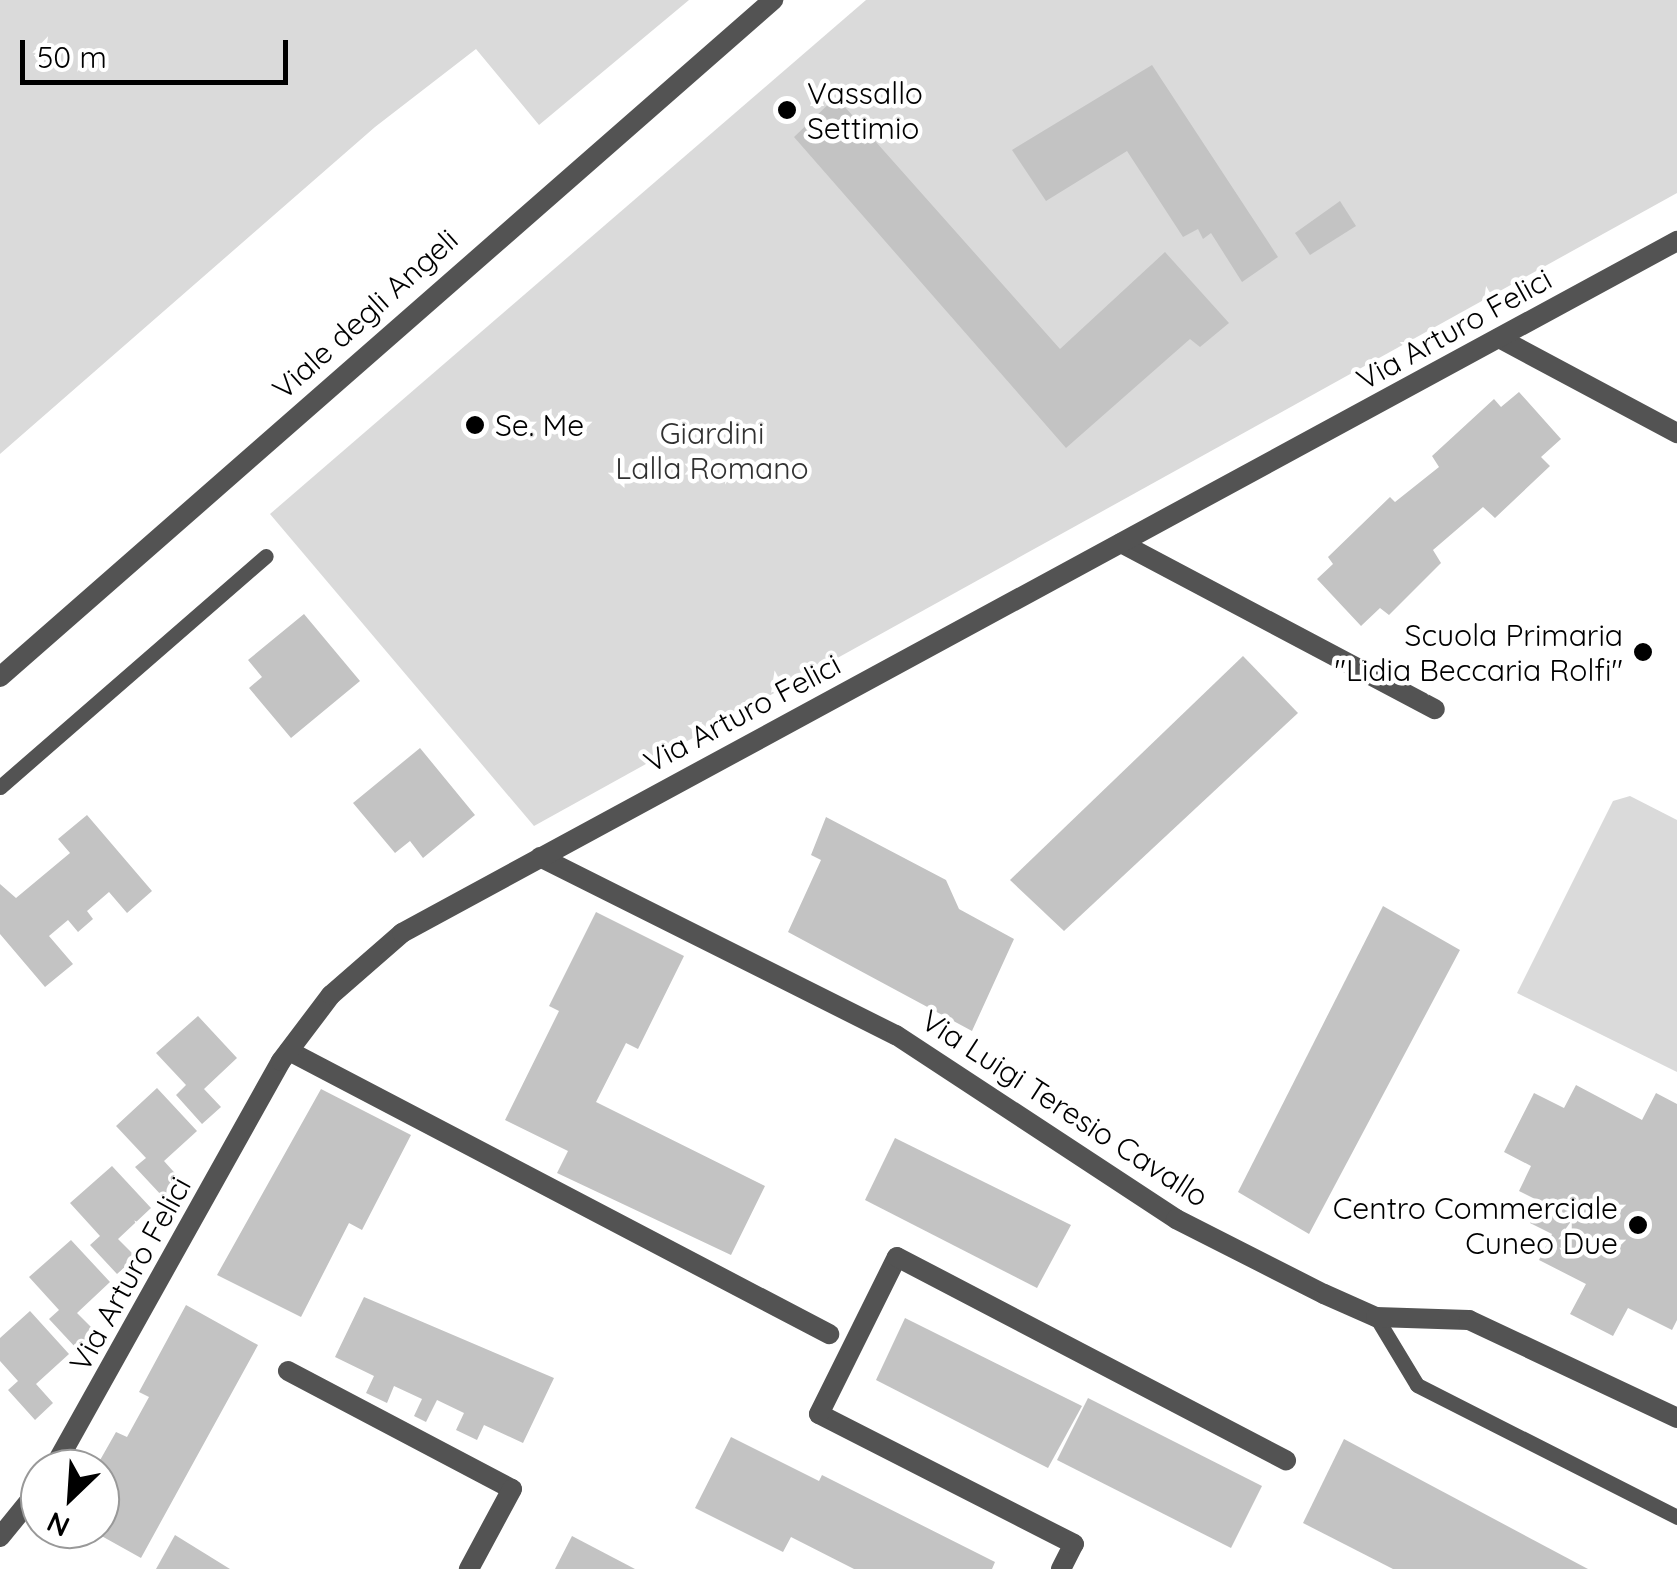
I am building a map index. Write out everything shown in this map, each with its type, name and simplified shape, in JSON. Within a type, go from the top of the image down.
[{"type":"street","name":"Viale degli Angeli","points":[[0,676],[773,0]]},
{"type":"street","name":"Via Arturo Felici","points":[[64,1449],[289,1051],[331,995],[402,934],[1677,241]]},
{"type":"street","points":[[1499,338],[1677,433]]},
{"type":"street","points":[[1121,543],[1436,709]]},
{"type":"street","name":"Via Luigi Teresio Cavallo","points":[[540,857],[896,1035],[1176,1219],[1376,1317],[1470,1320],[1677,1418]]},
{"type":"street","points":[[289,1051],[830,1334]]},
{"type":"street","points":[[1061,1569],[1074,1544],[819,1414],[898,1257],[1286,1460]]},
{"type":"street","points":[[288,1371],[512,1489],[469,1569]]},
{"type":"street","points":[[0,1536],[20,1512]]},
{"type":"lane","points":[[0,787],[266,556]]},
{"type":"lane","points":[[1376,1317],[1417,1385],[1677,1517]]},
{"type":"green space","points":[[0,0],[689,0],[539,125],[476,49],[375,127],[0,454]]},
{"type":"green space","name":"Giardini Lalla Romano","points":[[866,0],[1677,0],[1677,193],[534,826],[270,514]]},
{"type":"green space","points":[[1630,796],[1677,820],[1677,1072],[1517,993],[1613,801]]},
{"type":"building","points":[[1152,65],[1278,257],[1242,282],[1211,233],[1203,239],[1198,229],[1183,237],[1127,151],[1046,201],[1012,150]]},
{"type":"building","points":[[836,97],[1060,349],[1165,252],[1229,323],[1200,347],[1190,339],[1066,448],[794,137]]},
{"type":"building","points":[[1340,201],[1356,226],[1310,255],[1295,233]]},
{"type":"building","points":[[1519,392],[1561,439],[1541,457],[1550,466],[1495,518],[1483,507],[1433,550],[1441,563],[1389,615],[1380,608],[1361,626],[1317,579],[1333,564],[1328,557],[1390,497],[1395,502],[1439,467],[1432,456],[1494,399],[1501,407]]},
{"type":"building","points":[[304,614],[360,681],[291,738],[249,688],[262,677],[248,660]]},
{"type":"building","points":[[1243,656],[1298,713],[1064,931],[1010,880]]},
{"type":"building","points":[[420,748],[475,815],[423,858],[410,841],[395,853],[353,803]]},
{"type":"building","points":[[87,815],[152,891],[127,913],[109,892],[87,911],[93,919],[78,932],[68,920],[49,936],[73,964],[45,987],[0,934],[0,884],[16,898],[70,853],[58,839]]},
{"type":"building","points":[[826,817],[946,880],[959,909],[1014,939],[972,1031],[788,932],[821,860],[811,855]]},
{"type":"building","points":[[1383,906],[1460,950],[1309,1234],[1238,1192]]},
{"type":"building","points":[[596,912],[684,956],[638,1049],[626,1043],[596,1102],[765,1186],[731,1255],[557,1173],[568,1151],[505,1120],[559,1011],[549,1006]]},
{"type":"building","points":[[198,1016],[237,1058],[204,1089],[221,1107],[202,1124],[176,1095],[186,1085],[156,1053]]},
{"type":"building","points":[[1576,1085],[1642,1120],[1656,1093],[1677,1104],[1677,1320],[1672,1330],[1628,1308],[1613,1336],[1570,1314],[1586,1284],[1539,1260],[1552,1234],[1530,1223],[1541,1202],[1519,1191],[1531,1166],[1504,1152],[1534,1093],[1564,1108]]},
{"type":"building","points":[[157,1088],[197,1131],[164,1161],[181,1180],[163,1197],[135,1167],[146,1158],[116,1126]]},
{"type":"building","points":[[321,1089],[411,1135],[362,1230],[349,1223],[301,1317],[217,1275]]},
{"type":"building","points":[[895,1138],[1071,1225],[1037,1288],[865,1200]]},
{"type":"building","points":[[112,1166],[151,1208],[118,1239],[136,1257],[117,1274],[90,1245],[100,1236],[70,1203]]},
{"type":"building","points":[[71,1240],[110,1282],[77,1313],[95,1331],[76,1348],[49,1319],[59,1310],[29,1277]]},
{"type":"building","points":[[364,1297],[554,1378],[523,1443],[484,1425],[477,1440],[456,1430],[464,1413],[437,1400],[426,1422],[414,1416],[422,1399],[394,1386],[387,1403],[366,1393],[374,1376],[335,1357]]},
{"type":"building","points":[[186,1305],[258,1345],[141,1558],[120,1546],[120,1449],[106,1449],[116,1432],[127,1437],[149,1397],[139,1392]]},
{"type":"building","points":[[30,1311],[69,1354],[36,1384],[53,1403],[35,1420],[8,1390],[18,1381],[0,1361],[0,1338]]},
{"type":"building","points":[[905,1318],[1082,1406],[1048,1468],[876,1380]]},
{"type":"building","points":[[1088,1398],[1262,1486],[1231,1548],[1057,1460]]},
{"type":"building","points":[[731,1437],[819,1481],[822,1475],[995,1562],[992,1569],[854,1569],[791,1537],[783,1552],[695,1508]]},
{"type":"building","points":[[1344,1439],[1588,1569],[1393,1569],[1303,1523]]},
{"type":"building","points":[[175,1535],[230,1569],[156,1569]]},
{"type":"building","points":[[572,1536],[635,1569],[555,1569]]},
{"type":"place","name":"Vassallo Settimio","points":[[787,110]]},
{"type":"place","name":"Se. Me","points":[[475,425]]},
{"type":"place","name":"Scuola Primaria \"Lidia Beccaria Rolfi\"","points":[[1643,652]]},
{"type":"place","name":"Centro Commerciale Cuneo Due","points":[[1638,1225]]}]
